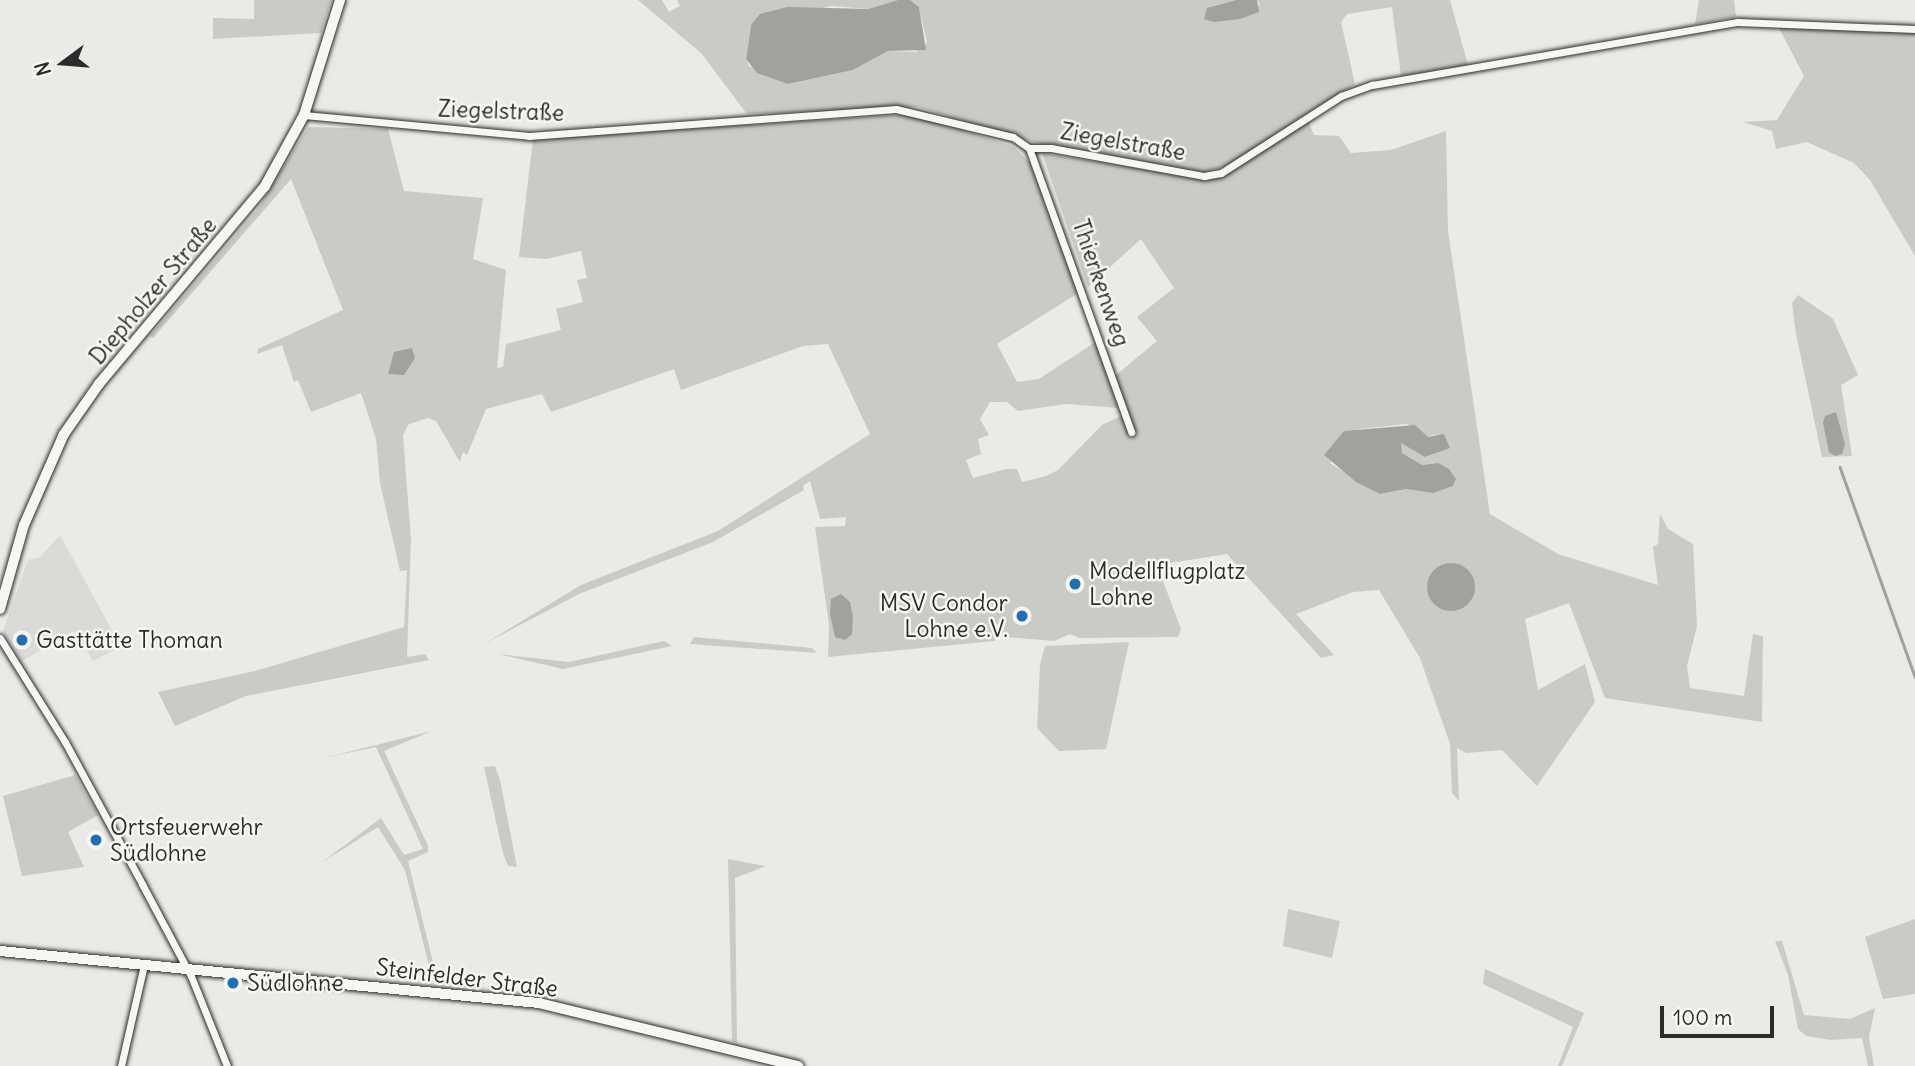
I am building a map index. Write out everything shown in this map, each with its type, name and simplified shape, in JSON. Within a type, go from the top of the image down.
[{"type":"main road","name":"Diepholzer Straße","points":[[0,609],[24,525],[64,434],[99,384],[265,186],[304,115],[340,0]]},
{"type":"main road","name":"Steinfelder Straße","points":[[0,951],[539,1003],[799,1066]]},
{"type":"street","name":"Ziegelstraße","points":[[304,115],[529,136],[896,109],[1013,137],[1029,148],[1051,148],[1204,176],[1222,173],[1341,96],[1372,85],[1738,22],[1915,29]]},
{"type":"street","name":"Thierkenweg","points":[[1029,148],[1063,233],[1131,432]]},
{"type":"street","points":[[0,638],[65,742],[186,969],[227,1066]]},
{"type":"street","points":[[121,1066],[144,965]]},
{"type":"shaded area","points":[[254,0],[331,0],[321,33],[213,39],[213,18],[254,19]]},
{"type":"shaded area","points":[[638,0],[662,0],[669,12],[680,6],[677,0],[898,0],[868,9],[832,6],[751,25],[746,59],[749,66],[788,84],[853,70],[888,51],[916,52],[927,43],[919,7],[910,0],[1236,0],[1214,6],[1260,5],[1257,0],[1450,0],[1468,65],[1401,76],[1392,7],[1347,14],[1341,22],[1355,84],[1230,165],[1204,172],[1038,143],[918,107],[747,114],[701,53]]},
{"type":"shaded area","points":[[898,0],[910,0],[919,7],[926,50],[888,51],[853,70],[788,84],[757,73],[746,59],[751,25],[760,14],[787,7],[868,9]]},
{"type":"shaded area","points":[[1236,0],[1257,0],[1259,12],[1240,19],[1214,22],[1204,19],[1207,8]]},
{"type":"shaded area","points":[[1699,0],[1734,0],[1736,17],[1695,24]]},
{"type":"shaded area","points":[[1778,26],[1915,33],[1915,256],[1870,180],[1854,163],[1807,142],[1776,149],[1772,131],[1743,122],[1777,120],[1804,76]]},
{"type":"shaded area","points":[[900,115],[926,118],[1014,147],[1030,163],[1080,292],[997,344],[1017,382],[1039,379],[1097,341],[1110,380],[1157,341],[1137,317],[1174,288],[1141,239],[1088,287],[1042,153],[1204,179],[1234,170],[1308,121],[1314,135],[1339,136],[1351,153],[1391,150],[1446,131],[1448,231],[1490,514],[1558,554],[1658,585],[1653,547],[1658,544],[1660,514],[1668,529],[1693,544],[1697,626],[1687,666],[1690,688],[1744,696],[1753,634],[1763,636],[1762,722],[1605,698],[1569,603],[1525,619],[1538,690],[1585,664],[1595,702],[1537,786],[1502,750],[1466,753],[1457,748],[1459,801],[1452,793],[1450,744],[1420,658],[1379,590],[1353,592],[1296,614],[1334,655],[1321,658],[1227,554],[1157,565],[1181,629],[1178,637],[1079,638],[1070,634],[1054,641],[996,636],[995,641],[828,657],[829,624],[815,527],[845,526],[846,517],[820,519],[810,481],[803,486],[804,490],[713,542],[579,594],[484,644],[581,585],[718,531],[870,434],[828,344],[803,346],[681,390],[674,369],[551,412],[542,394],[486,409],[467,455],[463,452],[460,462],[436,421],[428,418],[409,424],[403,435],[411,540],[407,657],[425,654],[429,660],[246,696],[175,726],[158,692],[255,671],[404,627],[407,570],[400,571],[380,483],[376,439],[361,393],[311,412],[298,380],[294,382],[282,345],[257,354],[258,349],[343,310],[291,179],[153,338],[150,336],[258,209],[308,127],[388,129],[404,191],[483,198],[473,259],[506,270],[497,368],[503,367],[506,344],[561,330],[556,309],[583,302],[577,280],[587,278],[581,251],[546,259],[519,257],[533,139]],"holes":[[[990,402],[1007,402],[1018,411],[1066,404],[1119,408],[1121,416],[1102,425],[1058,470],[1046,476],[1022,482],[1017,469],[1006,469],[973,478],[966,460],[981,454],[978,439],[989,435],[980,419]],[[1407,424],[1428,437],[1436,434],[1436,453],[1426,457],[1400,442],[1402,453],[1422,465],[1438,463],[1433,493],[1406,489],[1380,494],[1330,463],[1359,429]]]},
{"type":"shaded area","points":[[1798,295],[1833,319],[1858,375],[1841,385],[1852,456],[1822,457],[1796,334],[1792,303]]},
{"type":"shaded area","points":[[412,348],[415,358],[404,375],[388,374],[394,352]]},
{"type":"shaded area","points":[[1836,412],[1845,444],[1842,454],[1835,456],[1829,452],[1823,423],[1825,416]]},
{"type":"shaded area","points":[[1415,425],[1428,437],[1444,434],[1450,448],[1425,457],[1401,443],[1402,453],[1422,465],[1438,463],[1449,469],[1456,479],[1453,486],[1433,493],[1406,489],[1380,494],[1356,482],[1324,455],[1344,431]]},
{"type":"shaded area","points":[[60,535],[121,647],[93,661],[75,631],[22,661],[3,631],[28,560],[40,557]]},
{"type":"shaded area","points":[[1451,563],[1468,570],[1475,587],[1468,604],[1451,611],[1434,604],[1427,587],[1434,570]]},
{"type":"shaded area","points":[[841,594],[850,602],[853,617],[852,634],[845,640],[835,637],[830,614],[831,599]]},
{"type":"shaded area","points":[[694,637],[812,648],[817,653],[690,644]]},
{"type":"shaded area","points":[[664,641],[672,646],[563,669],[498,654],[569,662]]},
{"type":"shaded area","points":[[1129,642],[1106,749],[1059,751],[1037,728],[1040,665],[1045,646]]},
{"type":"shaded area","points":[[432,731],[384,751],[428,846],[428,852],[408,861],[438,982],[433,982],[405,870],[378,827],[321,863],[381,818],[404,855],[423,849],[376,747],[324,758]]},
{"type":"shaded area","points":[[495,766],[517,867],[508,866],[503,853],[484,767]]},
{"type":"shaded area","points":[[75,775],[98,815],[68,832],[84,867],[22,876],[3,796]]},
{"type":"shaded area","points":[[728,859],[766,866],[735,878],[737,1043],[732,1041]]},
{"type":"shaded area","points":[[1288,909],[1340,921],[1332,958],[1283,946]]},
{"type":"shaded area","points":[[1915,919],[1915,994],[1883,999],[1865,937]]},
{"type":"shaded area","points":[[1775,941],[1782,941],[1804,1015],[1850,1019],[1875,1008],[1869,1037],[1874,1066],[1868,1066],[1862,1038],[1831,1040],[1806,1036],[1798,1029],[1788,975]]},
{"type":"shaded area","points":[[1485,969],[1584,1013],[1562,1066],[1558,1066],[1573,1027],[1483,984]]},
{"type":"waterway","points":[[1840,467],[1915,677]]},
{"type":"place","name":"Modellflugplatz Lohne","points":[[1075,584]]},
{"type":"place","name":"MSV Condor Lohne e.V.","points":[[1022,616]]},
{"type":"place","name":"Gasttätte Thoman","points":[[22,640]]},
{"type":"place","name":"Ortsfeuerwehr Südlohne","points":[[96,840]]},
{"type":"place","name":"Südlohne","points":[[233,983]]}]
